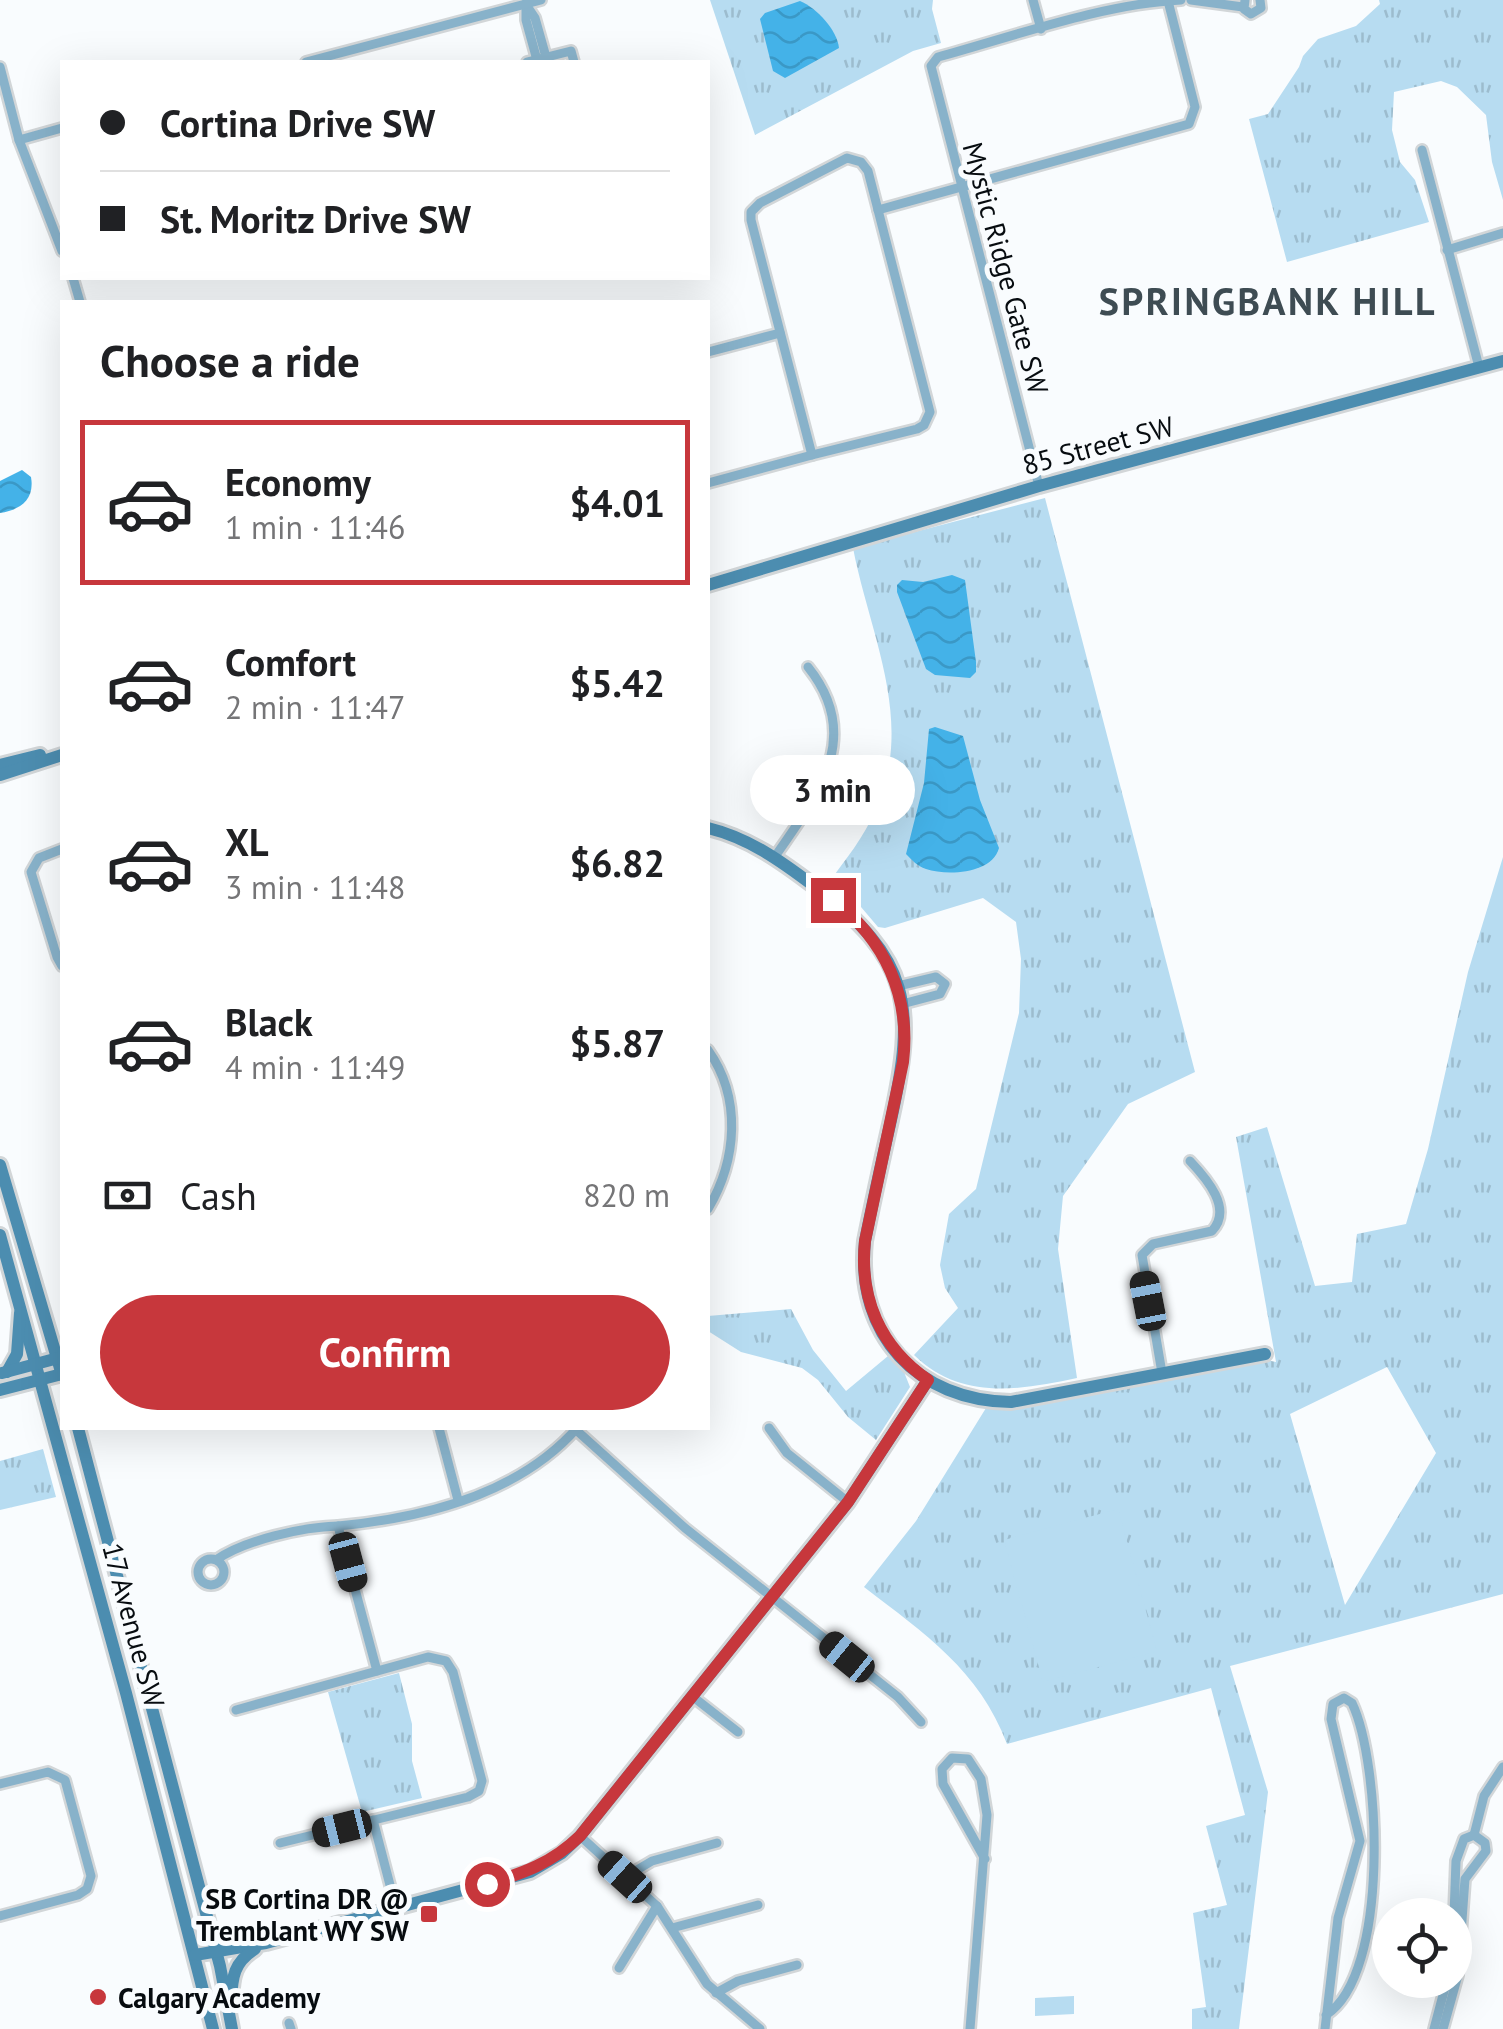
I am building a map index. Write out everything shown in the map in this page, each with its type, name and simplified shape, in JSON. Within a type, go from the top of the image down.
[{"type":"street","points":[[313,60],[541,0]]},
{"type":"street","points":[[1033,0],[1041,29],[1152,0],[1181,0]]},
{"type":"street","points":[[1191,0],[1244,3],[1246,12],[1254,14],[1261,8],[1260,0]]},
{"type":"street","points":[[878,210],[1189,124],[1195,107],[1168,1]]},
{"type":"street","points":[[525,2],[537,60],[571,50],[574,60]]},
{"type":"street","name":"Mystic Ridge Gate SW","points":[[1039,486],[931,72],[932,62],[938,57],[1041,29]]},
{"type":"street","points":[[0,67],[18,140],[60,247]]},
{"type":"street","points":[[18,140],[60,129]]},
{"type":"street","points":[[1422,150],[1479,368]]},
{"type":"street","points":[[710,482],[917,429],[929,416],[930,406],[866,166],[847,158],[754,207],[752,225],[812,455]]},
{"type":"street","points":[[1448,250],[1503,233]]},
{"type":"street","points":[[710,351],[780,333]]},
{"type":"street","name":"85 Street SW","points":[[710,584],[1039,486],[1503,361]]},
{"type":"street","points":[[774,858],[820,792],[832,750],[830,706],[808,667]]},
{"type":"street","points":[[0,765],[60,754]]},
{"type":"street","points":[[0,775],[60,755]]},
{"type":"street","points":[[710,829],[739,837],[774,858],[858,921],[886,959],[898,986],[906,1037],[903,1062],[865,1241],[863,1268],[870,1305],[883,1334],[901,1358],[928,1380],[966,1397],[1011,1402],[1265,1354]]},
{"type":"street","points":[[60,851],[39,858],[32,872],[60,962]]},
{"type":"street","points":[[898,986],[936,976],[946,984],[940,994],[902,1004]]},
{"type":"street","points":[[710,1054],[727,1092],[732,1130],[726,1170],[710,1205]]},
{"type":"street","points":[[1162,1373],[1142,1256],[1153,1244],[1212,1231],[1221,1219],[1211,1187],[1190,1162]]},
{"type":"street","points":[[0,1165],[60,1358],[3,1373]]},
{"type":"street","name":"17 Avenue SW","points":[[0,1235],[38,1364],[213,2029]]},
{"type":"street","points":[[3,1373],[17,1354],[22,1306]]},
{"type":"street","points":[[0,1390],[60,1374]]},
{"type":"street","points":[[195,1955],[266,1943],[530,1872],[562,1854],[848,1502],[928,1380]]},
{"type":"street","points":[[769,1428],[787,1453],[848,1502]]},
{"type":"street","name":"17 Avenue SW","points":[[79,1430],[232,2029]]},
{"type":"street","points":[[440,1430],[458,1500]]},
{"type":"street","points":[[216,1560],[230,1550],[308,1529],[398,1516],[458,1500],[518,1477],[574,1430]]},
{"type":"street","points":[[578,1430],[685,1528],[898,1697],[921,1722]]},
{"type":"street","points":[[338,1526],[377,1671]]},
{"type":"street","points":[[236,1710],[428,1657],[440,1658],[451,1666],[482,1784],[474,1796],[280,1843]]},
{"type":"street","points":[[692,1696],[738,1732]]},
{"type":"street","points":[[1324,2029],[1338,1918],[1359,1850],[1359,1830],[1331,1719],[1332,1704],[1344,1698],[1352,1703],[1363,1738],[1375,1861],[1360,1958],[1342,1998],[1326,2015]]},
{"type":"street","points":[[970,2029],[985,1859],[987,1815],[982,1779],[968,1759],[952,1758],[943,1764],[943,1784],[985,1859]]},
{"type":"street","points":[[1455,1898],[1461,1842],[1474,1835],[1484,1796],[1503,1766]]},
{"type":"street","points":[[0,1784],[48,1772],[62,1776],[91,1876],[83,1893],[0,1916]]},
{"type":"street","points":[[373,1820],[396,1908]]},
{"type":"street","points":[[1443,2029],[1458,1975],[1465,1879],[1486,1851],[1484,1843],[1474,1835]]},
{"type":"street","points":[[580,1836],[658,1906],[687,1958],[716,1993],[760,2029]]},
{"type":"street","points":[[625,1877],[652,1860],[717,1843]]},
{"type":"street","points":[[672,1928],[758,1905]]},
{"type":"street","points":[[619,1968],[658,1906]]},
{"type":"street","points":[[232,2029],[235,1969],[243,1956],[266,1943]]},
{"type":"street","points":[[716,1993],[738,1980],[797,1965]]},
{"type":"street","points":[[1434,2029],[1442,1998]]},
{"type":"green space","points":[[710,0],[933,0],[941,43],[913,51],[755,135]]},
{"type":"green space","points":[[1379,0],[1503,0],[1503,200],[1492,162],[1486,115],[1457,87],[1441,81],[1394,92],[1392,130],[1400,162],[1415,180],[1429,222],[1287,262],[1249,119],[1268,114],[1303,56],[1318,39],[1356,26],[1380,4]]},
{"type":"green space","points":[[1045,498],[1195,1072],[1128,1104],[1063,1196],[1058,1249],[1077,1378],[992,1388],[951,1380],[914,1355],[958,1308],[945,1288],[940,1265],[949,1214],[976,1189],[1019,1013],[1021,959],[1016,922],[983,898],[878,927],[861,907],[829,882],[875,811],[887,778],[891,745],[886,679],[853,548]]},
{"type":"green space","points":[[1503,857],[1503,1594],[1230,1666],[1268,1792],[1239,2029],[1192,2029],[1192,2009],[1206,2007],[1193,1913],[1227,1905],[1206,1826],[1245,1815],[1211,1688],[1007,1744],[966,1674],[929,1638],[864,1587],[916,1521],[986,1408],[1010,1409],[1267,1360],[1276,1362],[1236,1137],[1267,1127],[1315,1286],[1352,1282],[1357,1234],[1406,1224],[1428,1149],[1468,972]],"holes":[[[1387,1367],[1436,1453],[1345,1605],[1290,1414]]]},
{"type":"green space","points":[[791,1309],[813,1350],[846,1391],[888,1356],[904,1372],[910,1387],[876,1440],[848,1417],[818,1380],[802,1368],[741,1352],[710,1332],[710,1316]]},
{"type":"green space","points":[[43,1449],[56,1497],[0,1510],[0,1461]]},
{"type":"green space","points":[[1118,1509],[1157,1651],[1043,1682],[1004,1540]]},
{"type":"green space","points":[[399,1673],[412,1724],[412,1761],[422,1798],[362,1812],[328,1692]]},
{"type":"green space","points":[[1074,1996],[1074,2014],[1035,2016],[1035,1998]]},
{"type":"water","points":[[800,1],[825,20],[839,48],[785,78],[773,71],[760,19],[765,13]]},
{"type":"water","points":[[22,470],[31,477],[28,498],[20,506],[0,513],[0,481]]},
{"type":"water","points":[[952,575],[965,580],[976,662],[976,672],[970,678],[935,675],[926,669],[897,592],[902,580],[923,582]]},
{"type":"water","points":[[935,727],[963,736],[980,800],[999,848],[988,863],[968,871],[926,869],[906,854],[924,783],[929,729]]},
{"type":"place","name":"SB Cortina DR @ Tremblant WY SW","points":[[429,1914]]},
{"type":"place","name":"Calgary Academy","points":[[98,1997]]},
{"type":"district","name":"SPRINGBANK HILL","points":[[1268,300]]},
{"type":"route","points":[[487,1884],[530,1872],[562,1854],[580,1836],[848,1502],[928,1380],[901,1358],[883,1334],[870,1305],[863,1268],[865,1241],[903,1062],[906,1037],[902,1004],[893,974],[876,942],[833,900]]}]
